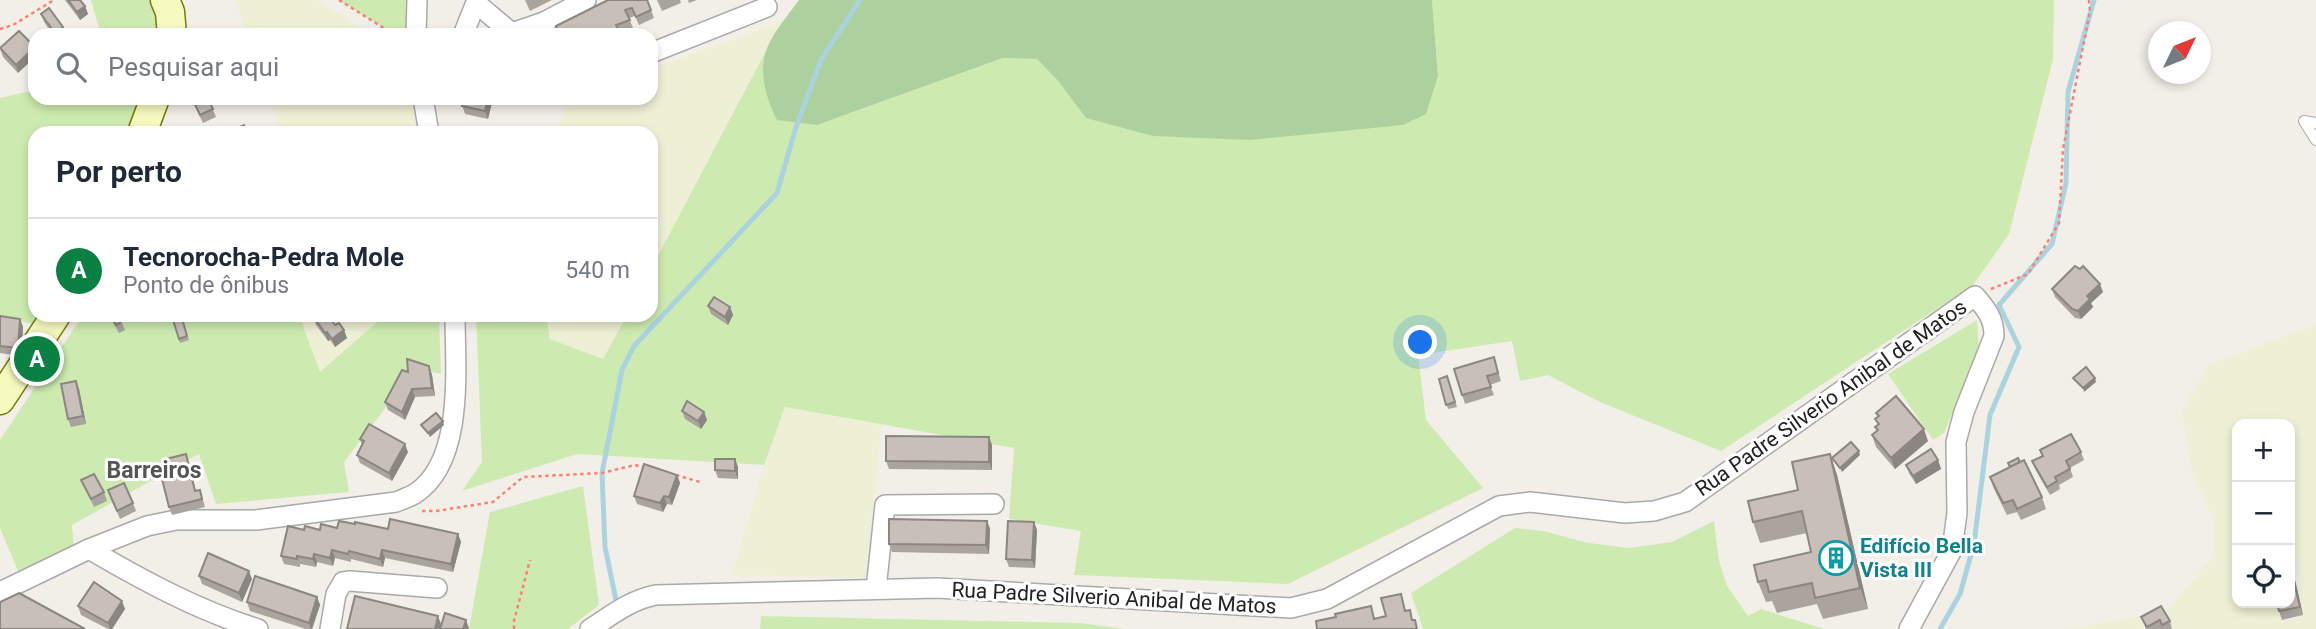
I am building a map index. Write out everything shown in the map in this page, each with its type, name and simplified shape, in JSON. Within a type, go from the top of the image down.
[{"type":"main road","points":[[165,0],[170,12],[171,28]]},
{"type":"main road","points":[[145,126],[152,105]]},
{"type":"main road","points":[[0,400],[51,322]]},
{"type":"street","points":[[416,28],[417,0]]},
{"type":"street","points":[[528,28],[586,0]]},
{"type":"street","points":[[466,28],[477,1],[506,28]]},
{"type":"street","points":[[658,50],[766,7]]},
{"type":"street","points":[[424,105],[427,126]]},
{"type":"street","points":[[430,126],[437,105]]},
{"type":"street","points":[[1909,629],[1952,550],[1958,513],[1956,442],[1964,412],[1994,335],[1994,324],[1989,313],[1975,296]]},
{"type":"street","name":"Rua Padre Silverio Anibal de Matos","points":[[590,629],[628,604],[656,595],[950,589],[1291,608],[1327,599],[1499,506],[1530,502],[1625,513],[1654,511],[1685,502],[1975,296]]},
{"type":"street","points":[[0,592],[89,549],[146,526],[176,520],[256,520],[396,502],[416,494],[431,479],[445,453],[452,431],[455,322]]},
{"type":"street","points":[[876,589],[885,505],[994,503]]},
{"type":"street","points":[[89,549],[129,572],[230,621],[258,629]]},
{"type":"street","points":[[330,629],[336,594],[344,582],[437,588]]},
{"type":"lane","points":[[2316,123],[2304,121],[2316,141]]},
{"type":"path","points":[[0,29],[13,25],[54,0]]},
{"type":"path","points":[[339,0],[384,28]]},
{"type":"path","points":[[1975,296],[2028,274],[2059,223],[2063,149],[2090,11],[2089,0]]},
{"type":"path","points":[[396,502],[415,511],[436,511],[492,502],[523,477],[603,473],[635,466],[656,471]]},
{"type":"path","points":[[667,473],[700,482]]},
{"type":"path","points":[[514,629],[530,560]]},
{"type":"green space","points":[[91,0],[153,0],[163,28],[99,28]]},
{"type":"green space","points":[[235,0],[316,0],[361,28],[245,28]]},
{"type":"green space","points":[[339,0],[417,0],[416,28],[384,28]]},
{"type":"green space","points":[[799,0],[1432,0],[1438,76],[1426,114],[1403,125],[1250,140],[1153,136],[1086,118],[1059,82],[1037,59],[1003,58],[817,125],[777,120],[764,84],[763,65],[774,34]]},
{"type":"green space","points":[[1432,0],[2054,0],[2053,59],[2009,234],[1973,285],[1721,451],[1600,402],[1548,375],[1520,381],[1512,341],[1418,355],[1426,420],[1483,488],[1288,584],[1074,575],[1081,531],[1009,519],[1014,448],[785,407],[764,465],[577,454],[462,491],[482,462],[476,322],[547,322],[550,339],[603,359],[623,322],[658,322],[658,256],[768,47],[763,72],[848,114],[1003,58],[1037,59],[1059,82],[1438,76]]},
{"type":"green space","points":[[785,20],[658,258],[658,126],[557,126],[568,105],[658,105],[658,66]]},
{"type":"green space","points":[[28,92],[28,105],[144,105],[138,126],[28,126],[28,322],[42,322],[39,326],[0,316],[0,98]]},
{"type":"green space","points":[[272,105],[415,105],[420,126],[280,126]]},
{"type":"green space","points":[[1977,320],[1979,351],[1944,433],[1933,440],[1888,374]]},
{"type":"green space","points":[[78,322],[302,322],[320,372],[377,322],[439,322],[441,374],[416,368],[344,462],[349,492],[216,504],[199,454],[72,525],[74,547],[20,576],[0,528],[0,440]]},
{"type":"green space","points":[[301,322],[377,322],[319,372]]},
{"type":"green space","points":[[547,322],[623,322],[603,360],[550,339]]},
{"type":"green space","points":[[2316,325],[2316,629],[2172,629],[2166,611],[2214,556],[2213,517],[2192,474],[2182,412],[2208,365]]},
{"type":"green space","points":[[785,407],[882,425],[865,578],[732,575],[764,465]]},
{"type":"green space","points":[[583,486],[599,605],[568,629],[469,629],[490,512]]},
{"type":"green space","points":[[1714,521],[1719,561],[1727,586],[1748,616],[1761,609],[1824,629],[1423,629],[1411,593],[1515,528],[1629,548],[1672,542]]},
{"type":"green space","points":[[761,616],[1080,623],[1125,629],[760,629]]},
{"type":"green space","points":[[2143,616],[2144,629],[2062,629]]},
{"type":"building","points":[[68,0],[80,0],[85,6],[77,12]]},
{"type":"building","points":[[608,0],[647,0],[651,10],[636,17],[632,8],[625,10],[630,20],[616,25],[618,28],[556,26]]},
{"type":"building","points":[[49,8],[63,27],[51,28],[41,14]]},
{"type":"building","points":[[19,31],[28,40],[28,54],[16,65],[0,48]]},
{"type":"building","points":[[195,105],[211,105],[213,109],[200,115]]},
{"type":"building","points":[[462,105],[486,105],[485,111]]},
{"type":"building","points":[[2075,266],[2080,269],[2083,266],[2100,284],[2087,296],[2090,299],[2078,311],[2072,309],[2052,289]]},
{"type":"building","points":[[714,297],[730,307],[725,317],[708,306]]},
{"type":"building","points":[[0,316],[20,319],[18,348],[0,346]]},
{"type":"building","points":[[174,322],[183,322],[187,336],[179,339]]},
{"type":"building","points":[[317,322],[333,322],[335,325],[339,323],[344,330],[332,339]]},
{"type":"building","points":[[1494,357],[1498,373],[1487,376],[1491,387],[1462,395],[1454,369]]},
{"type":"building","points":[[407,359],[429,366],[432,388],[412,389],[402,412],[385,402],[402,370],[408,372]]},
{"type":"building","points":[[2086,367],[2095,378],[2083,388],[2073,378]]},
{"type":"building","points":[[1447,376],[1455,402],[1446,405],[1439,379]]},
{"type":"building","points":[[76,381],[83,416],[68,419],[61,384]]},
{"type":"building","points":[[1896,396],[1924,429],[1891,458],[1872,435],[1878,430],[1875,427],[1879,424],[1875,419],[1879,416],[1876,413]]},
{"type":"building","points":[[687,401],[704,412],[698,421],[682,411]]},
{"type":"building","points":[[436,413],[443,421],[428,433],[421,425]]},
{"type":"building","points":[[369,424],[405,444],[389,473],[357,455],[364,441],[360,439]]},
{"type":"building","points":[[2071,434],[2081,452],[2066,461],[2070,469],[2055,477],[2057,481],[2047,487],[2032,461],[2043,456],[2040,450]]},
{"type":"building","points":[[886,436],[989,437],[989,462],[886,461]]},
{"type":"building","points":[[1851,442],[1859,451],[1840,468],[1832,458]]},
{"type":"building","points":[[1931,449],[1938,460],[1913,476],[1906,465]]},
{"type":"building","points":[[186,454],[195,491],[200,490],[202,499],[169,507],[160,471],[169,469],[166,459]]},
{"type":"building","points":[[1830,454],[1860,588],[1815,598],[1812,583],[1769,592],[1766,580],[1758,582],[1754,565],[1811,552],[1802,511],[1753,522],[1748,501],[1798,490],[1792,462]]},
{"type":"building","points":[[2018,458],[2020,462],[2010,467],[2008,463]]},
{"type":"building","points":[[715,459],[735,459],[735,471],[715,470]]},
{"type":"building","points":[[2024,460],[2042,497],[2017,509],[2013,500],[2003,503],[1990,477]]},
{"type":"building","points":[[644,464],[677,475],[669,497],[664,496],[660,503],[634,496]]},
{"type":"building","points":[[94,474],[104,492],[91,499],[81,480]]},
{"type":"building","points":[[124,483],[133,503],[117,511],[108,490]]},
{"type":"building","points":[[390,519],[458,534],[451,564],[382,550],[380,559],[349,551],[348,554],[332,550],[330,558],[314,554],[313,559],[281,556],[288,526],[304,530],[305,526],[320,530],[321,524],[337,528],[339,521],[388,529]]},
{"type":"building","points":[[889,519],[987,521],[986,545],[889,544]]},
{"type":"building","points":[[1008,521],[1034,522],[1032,560],[1006,559]]},
{"type":"building","points":[[208,553],[249,571],[239,593],[199,576]]},
{"type":"building","points":[[255,576],[317,597],[309,623],[247,602]]},
{"type":"building","points":[[94,582],[122,601],[108,623],[78,606]]},
{"type":"building","points":[[2295,585],[2300,607],[2295,608]]},
{"type":"building","points":[[19,593],[85,629],[1,629],[0,602]]},
{"type":"building","points":[[1401,594],[1405,611],[1410,610],[1417,629],[1317,629],[1316,621],[1371,606],[1374,619],[1386,616],[1381,598]]},
{"type":"building","points":[[355,596],[438,616],[435,629],[347,629]]},
{"type":"building","points":[[2161,606],[2170,621],[2162,625],[2160,620],[2147,627],[2141,617]]},
{"type":"building","points":[[445,613],[466,620],[463,629],[440,629]]},
{"type":"waterway","points":[[658,320],[777,193],[796,127],[821,60],[860,0]]},
{"type":"waterway","points":[[1940,629],[1960,594],[1974,544],[1990,415],[2019,347],[1999,305],[2052,244],[2066,183],[2068,92],[2094,0]]},
{"type":"waterway","points":[[617,605],[605,547],[602,473],[622,370],[634,346],[656,322]]},
{"type":"place","name":"Tecnorocha-Pedra Mole","points":[[37,359]]},
{"type":"place","name":"Edifício Bella Vista III","points":[[1836,558]]},
{"type":"district","name":"Barreiros","points":[[154,470]]}]
